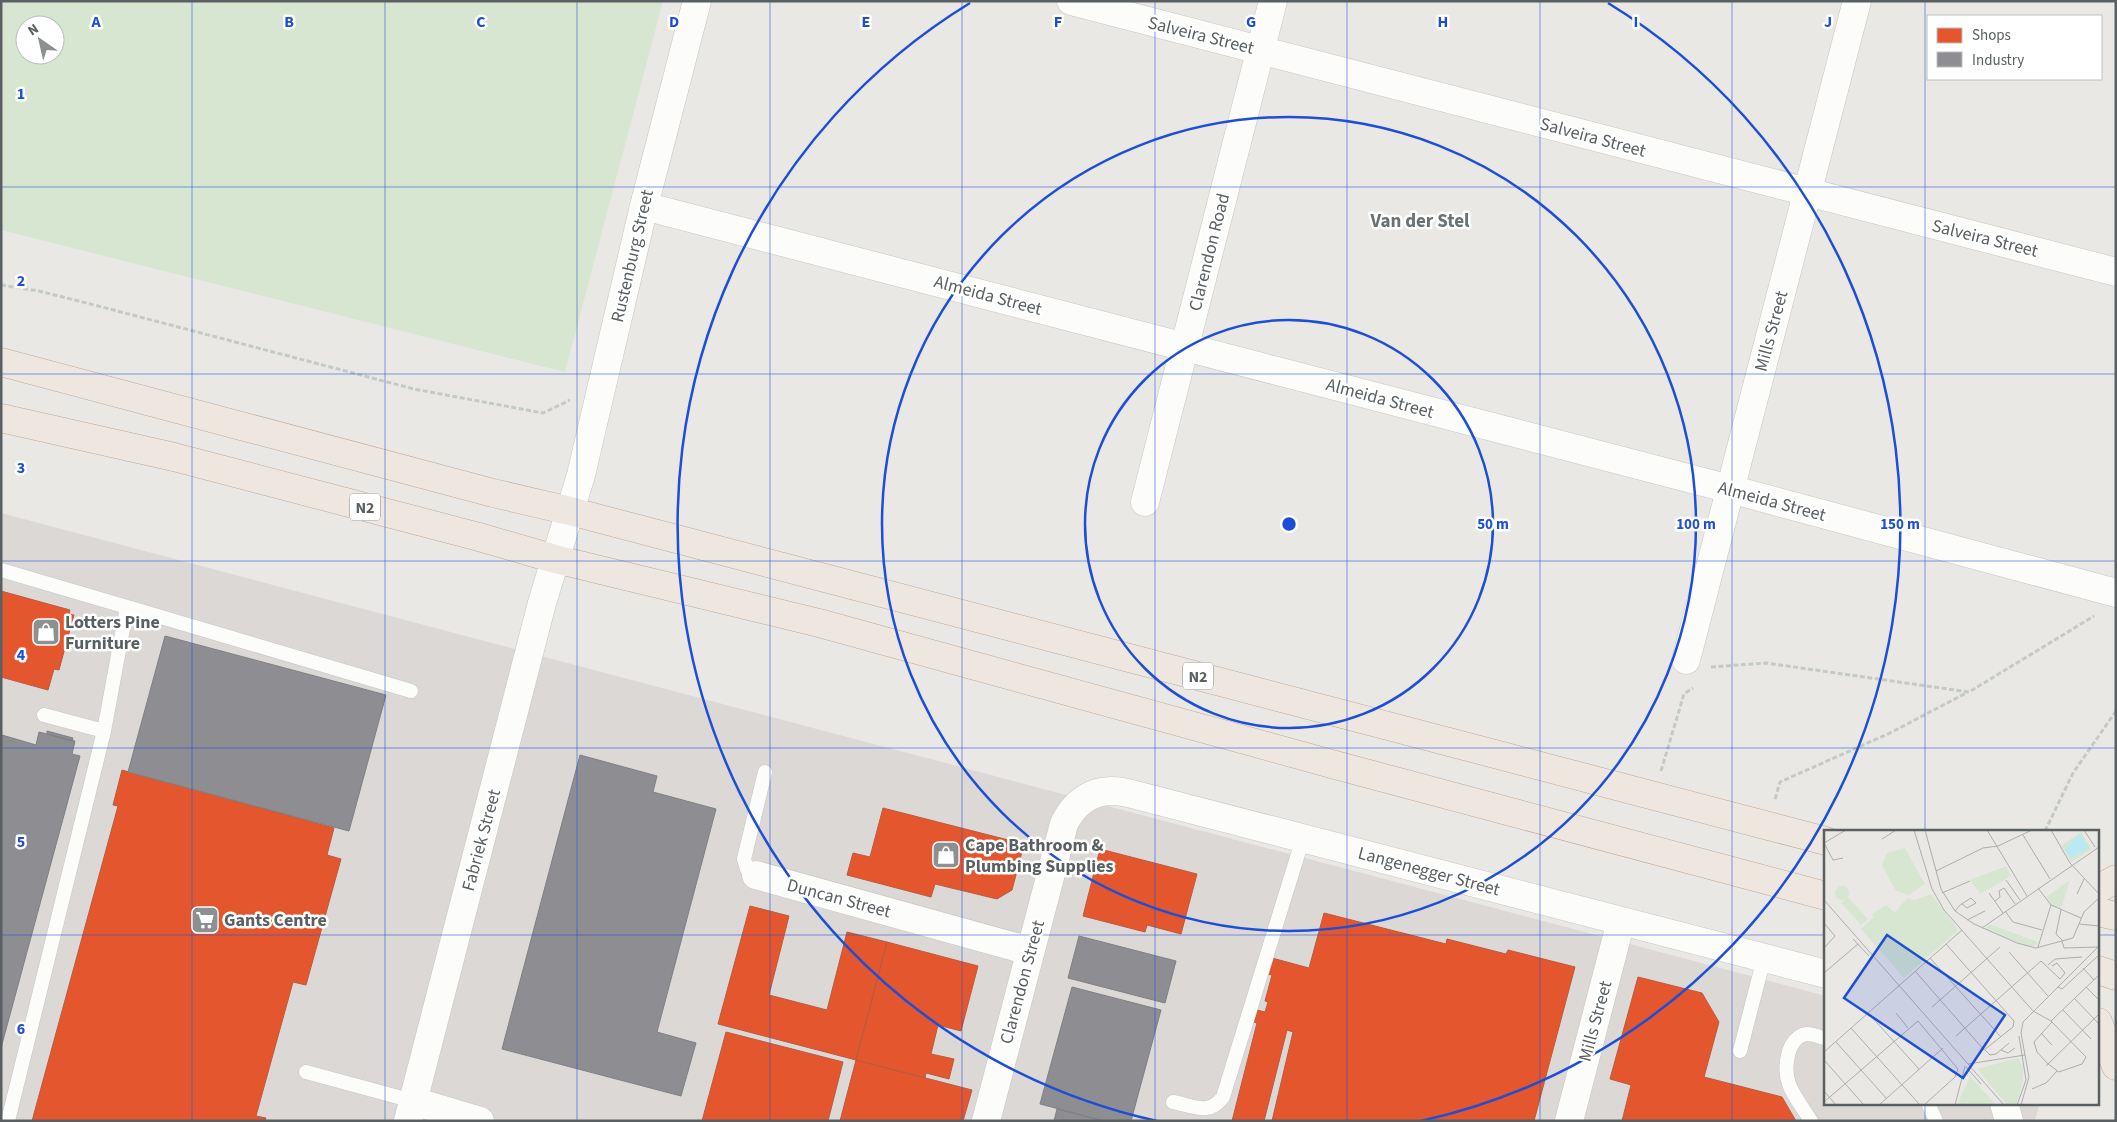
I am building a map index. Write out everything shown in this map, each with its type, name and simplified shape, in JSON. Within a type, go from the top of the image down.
[{"type":"highway","name":"N2","points":[[1,362],[493,493],[570,511],[1824,840]]},
{"type":"highway","name":"N2","points":[[1,418],[174,457],[479,537],[555,560],[819,623],[1339,766],[1824,895]]},
{"type":"highway","points":[[2100,888],[2116,879]]},
{"type":"highway","points":[[2100,912],[2116,916]]},
{"type":"highway","points":[[2100,971],[2116,976]]},
{"type":"highway","points":[[2100,1027],[2116,1066]]},
{"type":"street","name":"Rustenburg Street","points":[[570,511],[581,475],[644,206],[697,1]]},
{"type":"street","name":"Salveira Street","points":[[1071,1],[2116,272]]},
{"type":"street","name":"Clarendon Road","points":[[1145,502],[1273,1]]},
{"type":"street","name":"Mills Street","points":[[1701,667],[1730,490],[1857,1]]},
{"type":"street","name":"Almeida Street","points":[[644,206],[1184,346],[2116,593]]},
{"type":"street","name":"Fabriek Street","points":[[410,1111],[522,678],[570,511]]},
{"type":"street","name":"Langenegger Street","points":[[1058,843],[1070,812],[1079,802],[1090,795],[1102,791],[1115,790],[1824,973]]},
{"type":"street","name":"Clarendon Street","points":[[986,1121],[1058,843]]},
{"type":"street","name":"Duncan Street","points":[[756,875],[1030,951]]},
{"type":"street","name":"Mills Street","points":[[1569,1121],[1621,921]]},
{"type":"street","points":[[2004,1104],[2009,1121]]},
{"type":"street","points":[[410,1111],[480,1121]]},
{"type":"lane","points":[[1,570],[411,690]]},
{"type":"lane","points":[[8,1121],[104,731],[126,607]]},
{"type":"lane","points":[[44,715],[104,731]]},
{"type":"lane","name":"Duncan Street","points":[[756,875],[747,870],[744,859],[765,772]]},
{"type":"lane","points":[[1173,1102],[1208,1110],[1217,1106],[1223,1097],[1303,838]]},
{"type":"lane","points":[[1740,1051],[1764,958]]},
{"type":"lane","points":[[1811,1121],[1789,1084],[1787,1062],[1795,1040],[1800,1036],[1808,1034],[1824,1038]]},
{"type":"lane","points":[[306,1072],[410,1111]]},
{"type":"lane","points":[[1928,1104],[1936,1121]]},
{"type":"path","points":[[1,285],[39,291],[414,389],[543,413],[576,397],[598,402]]},
{"type":"path","points":[[1767,825],[1780,782],[1890,733],[1969,692],[2090,617],[2099,614]]},
{"type":"path","points":[[1701,667],[1766,663],[1969,692]]},
{"type":"path","points":[[1655,796],[1684,694],[1698,684]]},
{"type":"path","points":[[2045,830],[2073,773],[2116,711]]},
{"type":"shaded area","points":[[1,513],[1824,995],[1824,1104],[2040,1104],[2035,1121],[1,1121]]},
{"type":"green space","points":[[1,1],[663,1],[565,372],[1,230]]},
{"type":"building: Shops","points":[[1,591],[70,610],[69,614],[74,615],[59,670],[54,669],[48,690],[1,677]]},
{"type":"building: Shops","name":"Gants Centre","points":[[122,770],[334,828],[327,855],[341,859],[306,985],[293,982],[256,1116],[266,1118],[265,1121],[32,1121],[118,806],[113,805]]},
{"type":"building: Shops","name":"Cape Bathroom & Plumbing Supplies","points":[[883,808],[1024,844],[1012,890],[997,899],[935,884],[931,897],[847,875],[853,853],[870,857]]},
{"type":"building: Shops","points":[[1100,849],[1197,874],[1181,934],[1147,925],[1145,932],[1083,916]]},
{"type":"building: Shops","points":[[750,906],[789,916],[769,995],[827,1010],[847,932],[887,942],[856,1060],[718,1024]]},
{"type":"building: Shops","points":[[1324,913],[1446,944],[1447,939],[1506,954],[1508,950],[1575,967],[1534,1121],[1272,1121],[1293,1032],[1287,1030],[1264,1121],[1232,1121],[1257,1023],[1254,1022],[1257,1010],[1265,1012],[1268,1002],[1265,1001],[1272,975],[1267,974],[1272,958],[1309,968]]},
{"type":"building: Shops","points":[[887,942],[978,966],[961,1031],[938,1025],[931,1054],[954,1059],[949,1079],[926,1073],[925,1078],[856,1060]]},
{"type":"building: Shops","points":[[1638,977],[1702,993],[1719,1022],[1704,1077],[1782,1097],[1796,1121],[1622,1121],[1631,1085],[1610,1079]]},
{"type":"building: Shops","points":[[726,1032],[843,1062],[828,1121],[702,1121]]},
{"type":"building: Shops","points":[[856,1060],[972,1090],[963,1121],[840,1121]]},
{"type":"building: Industry","points":[[165,636],[386,695],[349,831],[128,772]]},
{"type":"building: Industry","points":[[47,731],[73,738],[72,741],[47,734]]},
{"type":"building: Industry","points":[[39,732],[75,741],[72,754],[80,756],[1,1048],[1,737],[2,735],[36,745]]},
{"type":"building: Industry","points":[[580,755],[657,776],[653,792],[716,809],[657,1032],[696,1043],[681,1096],[502,1049]]},
{"type":"building: Industry","points":[[1079,936],[1176,961],[1165,1003],[1068,978]]},
{"type":"building: Industry","points":[[1072,987],[1161,1010],[1131,1121],[1105,1121],[1040,1104]]},
{"type":"building: Industry","points":[[1057,1109],[1103,1121],[1054,1121]]},
{"type":"place","name":"Lotters Pine Furniture","points":[[46,632]]},
{"type":"place","name":"Cape Bathroom & Plumbing Supplies","points":[[946,855]]},
{"type":"place","name":"Gants Centre","points":[[205,920]]},
{"type":"district","name":"Van der Stel","points":[[1420,220]]}]
